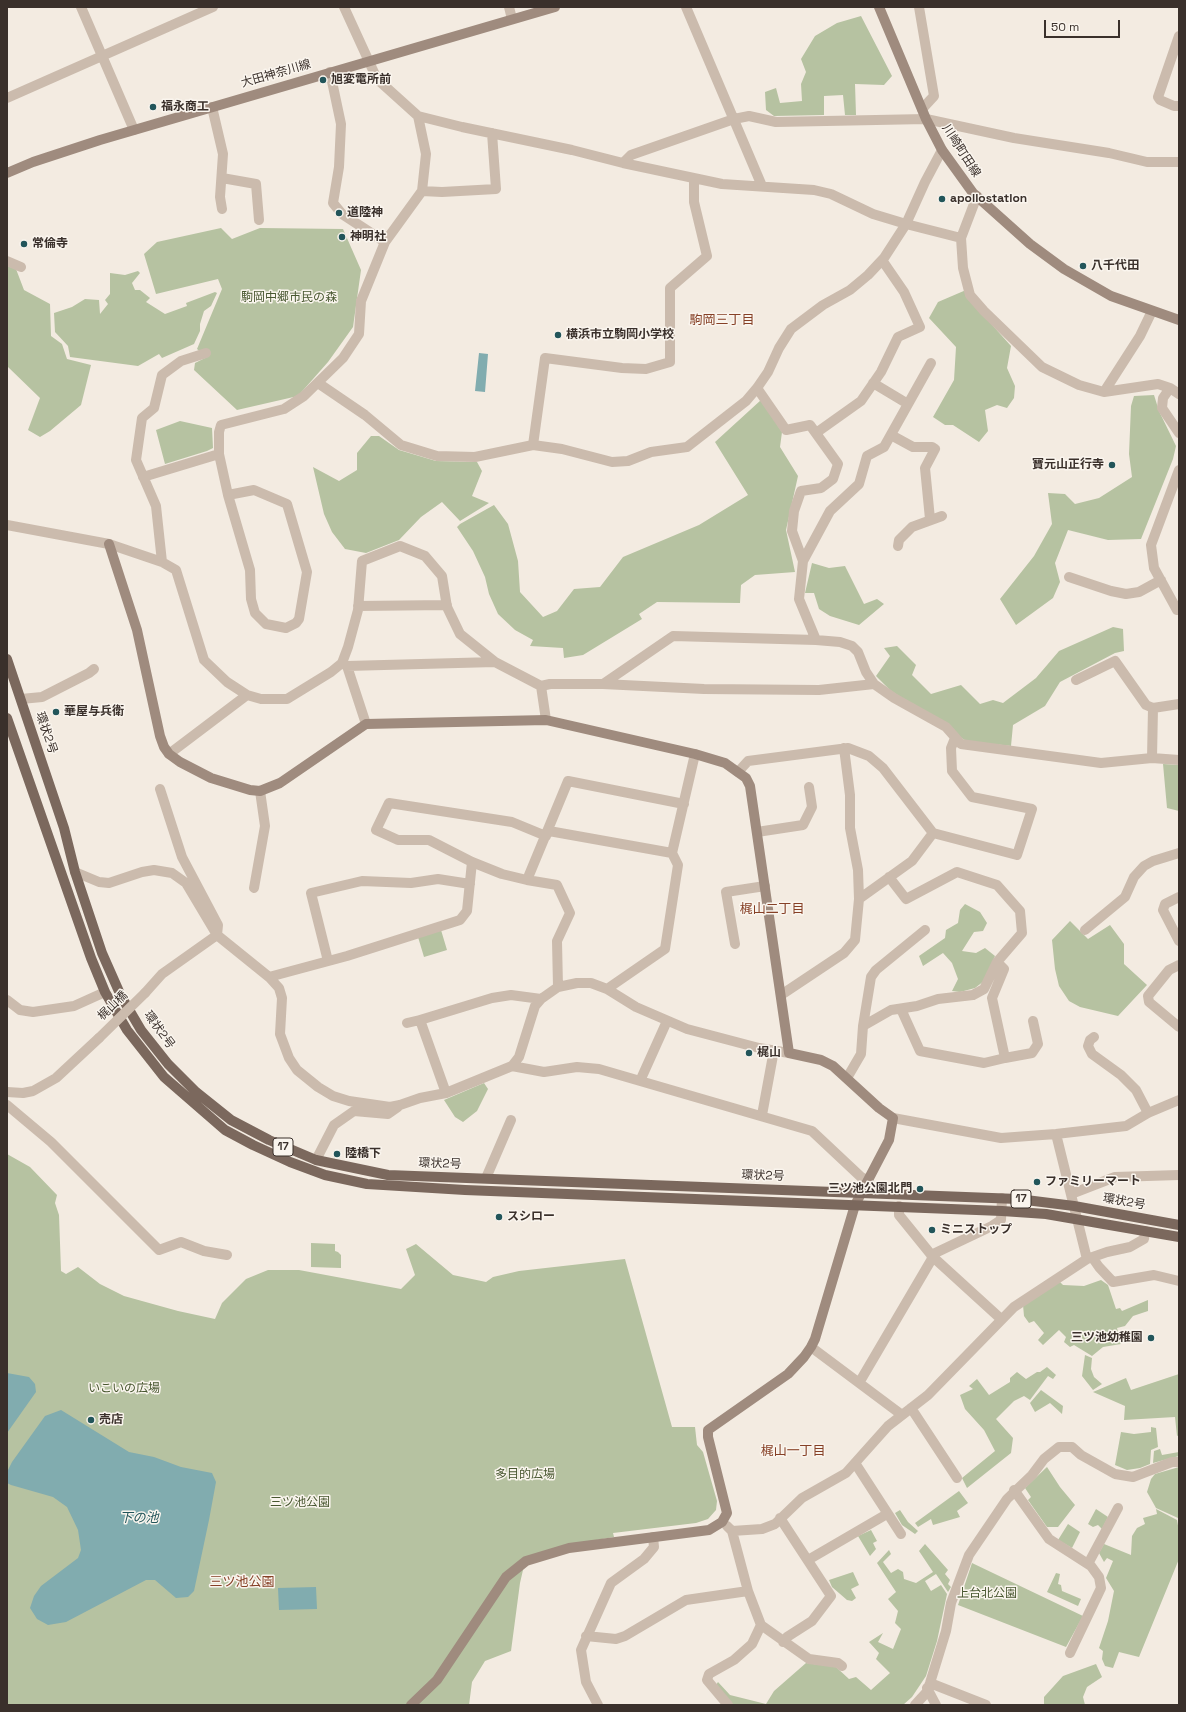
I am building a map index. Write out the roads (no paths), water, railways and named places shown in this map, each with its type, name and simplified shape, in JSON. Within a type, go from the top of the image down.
[{"type":"main road","name":"環状2号","points":[[7,659],[64,828],[75,872],[102,953],[121,996],[141,1030],[168,1064],[196,1092],[231,1120],[269,1140],[316,1160],[388,1175],[1002,1198],[1074,1206],[1179,1225]]},
{"type":"main road","name":"環状2号","points":[[7,718],[88,950],[105,992],[127,1030],[164,1077],[225,1130],[290,1162],[324,1174],[367,1184],[466,1190],[1002,1211],[1046,1214],[1179,1237]]},
{"type":"street","points":[[81,7],[134,130]]},
{"type":"street","points":[[7,98],[213,7]]},
{"type":"street","points":[[344,7],[377,79],[418,116],[722,184],[814,190],[830,194],[873,214],[961,238]]},
{"type":"street","points":[[509,7],[512,19]]},
{"type":"street","name":"大田神奈川線","points":[[7,174],[33,162],[134,130],[555,7]]},
{"type":"street","points":[[686,7],[762,186]]},
{"type":"street","name":"川崎町田線","points":[[879,7],[926,119],[942,150],[977,196],[1030,244],[1064,269],[1111,296],[1179,320]]},
{"type":"street","points":[[919,7],[934,96],[922,109]]},
{"type":"street","points":[[1179,36],[1158,97],[1160,100],[1174,106],[1179,106]]},
{"type":"street","points":[[330,72],[341,124],[340,167],[333,203],[342,214],[385,242]]},
{"type":"street","points":[[212,107],[222,154],[220,197],[222,209]]},
{"type":"street","points":[[228,495],[254,490],[287,504],[307,572],[299,619],[296,623],[286,628],[266,624],[255,613],[250,599],[250,570],[228,495],[219,454],[219,432],[221,425],[284,409],[304,396],[343,358],[359,334],[361,300],[385,242],[422,191],[426,154],[418,116]]},
{"type":"street","points":[[623,163],[631,155],[734,119],[749,116],[776,122],[926,119],[1014,138],[1108,153],[1146,162],[1179,162]]},
{"type":"street","points":[[422,191],[442,192],[496,188],[492,133]]},
{"type":"street","points":[[318,383],[365,416],[401,446],[436,456],[475,457],[533,445],[562,449],[612,462],[628,461],[651,452],[687,447],[746,401],[768,372],[779,348],[791,329],[823,305],[850,290],[868,275],[882,260],[906,224],[942,150]]},
{"type":"street","points":[[222,178],[256,184],[259,220]]},
{"type":"street","points":[[533,445],[545,358],[622,368],[646,369],[670,362],[670,288],[708,256],[694,202],[694,178]]},
{"type":"street","points":[[977,196],[961,238],[963,268],[970,295],[984,311],[1042,367],[1079,385],[1104,392],[1158,384],[1170,388],[1179,394]]},
{"type":"street","points":[[7,260],[21,266]]},
{"type":"street","points":[[816,433],[861,401],[881,372],[898,337],[920,327],[904,292],[882,260]]},
{"type":"street","points":[[1104,392],[1140,336],[1152,311]]},
{"type":"street","points":[[162,562],[156,506],[136,460],[142,418],[154,408],[162,375],[181,361],[206,353]]},
{"type":"street","points":[[816,640],[799,599],[803,561],[830,511],[859,484],[867,456],[884,448],[931,363]]},
{"type":"street","points":[[873,383],[908,404]]},
{"type":"street","points":[[757,388],[786,430],[805,424],[810,425],[838,464],[833,479],[821,488],[801,490],[794,512],[792,531],[803,561]]},
{"type":"street","points":[[1170,388],[1163,398],[1162,408],[1179,433]]},
{"type":"street","points":[[891,435],[913,446],[932,447],[935,449],[925,468],[930,519]]},
{"type":"street","points":[[143,477],[219,454]]},
{"type":"street","points":[[1179,470],[1151,544],[1154,568],[1177,610],[1179,609]]},
{"type":"street","points":[[898,546],[899,540],[912,526],[942,516]]},
{"type":"street","points":[[7,525],[109,544],[162,562],[176,570],[204,660],[227,682],[247,695],[261,699],[287,699],[345,664],[495,662]]},
{"type":"street","points":[[109,544],[137,630],[160,736],[169,754],[180,762],[204,775],[250,790],[260,791],[280,783],[366,724],[546,720],[695,754],[725,764],[738,772],[746,778],[750,786],[789,1053]]},
{"type":"street","points":[[366,724],[345,664],[358,606],[362,561],[400,546],[425,556],[442,576],[446,605],[460,634],[495,662],[541,686],[550,684],[603,684],[704,689],[811,690],[874,684]]},
{"type":"street","points":[[1069,577],[1111,591],[1126,594],[1139,592],[1161,580]]},
{"type":"street","points":[[358,606],[446,605]]},
{"type":"street","points":[[603,684],[673,636],[840,642],[852,646],[858,652],[866,672],[874,684],[894,698],[946,727],[961,744],[1101,763],[1152,758],[1179,760]]},
{"type":"street","points":[[1076,680],[1116,661],[1146,705],[1154,708],[1179,704]]},
{"type":"street","points":[[21,699],[42,697],[94,669]]},
{"type":"street","points":[[541,686],[546,720]]},
{"type":"street","points":[[169,754],[247,695]]},
{"type":"street","points":[[1152,758],[1154,708]]},
{"type":"street","points":[[738,772],[748,761],[848,748],[869,756],[883,768],[933,833],[1017,855],[1032,809],[972,797],[952,771],[951,748],[955,738]]},
{"type":"street","points":[[781,994],[844,953],[855,940],[859,899],[858,870],[850,828],[850,795],[844,748]]},
{"type":"street","points":[[607,989],[665,949],[678,865],[672,853],[695,754]]},
{"type":"street","points":[[527,880],[568,782],[684,804]]},
{"type":"street","points":[[757,832],[803,825],[812,807],[809,787]]},
{"type":"street","points":[[160,789],[182,857],[218,925],[216,935]]},
{"type":"street","points":[[254,888],[264,826],[260,791]]},
{"type":"street","points":[[558,987],[557,942],[570,913],[557,885],[502,874],[472,862],[429,840],[398,840],[376,830],[389,803],[512,822],[547,833],[672,853]]},
{"type":"street","points":[[859,899],[912,861],[933,833]]},
{"type":"street","points":[[1085,930],[1125,896],[1134,877],[1144,866],[1153,861],[1179,853]]},
{"type":"street","points":[[269,977],[328,961],[460,920],[467,910],[472,862]]},
{"type":"street","points":[[75,872],[99,882],[109,883],[142,872],[154,870],[172,872],[186,883],[216,935],[269,977],[279,988],[282,998],[280,1034],[289,1058],[297,1070],[318,1087],[333,1096],[349,1101],[390,1107],[400,1105],[420,1098],[446,1093],[512,1066],[519,1057],[535,1006],[541,999],[558,987],[577,983],[591,983],[607,989],[636,1008],[687,1029],[724,1039],[821,1060],[833,1066],[848,1078],[879,1108],[893,1118],[1001,1138],[1056,1134],[1126,1126],[1148,1113],[1179,1100]]},
{"type":"street","points":[[863,1026],[891,1010],[917,1006],[938,999],[973,995],[984,989],[997,962],[1022,933],[1020,912],[997,885],[957,872],[906,899],[889,877]]},
{"type":"street","points":[[328,961],[312,893],[362,880],[411,883],[438,879],[470,884]]},
{"type":"street","points":[[734,944],[726,892],[765,886]]},
{"type":"street","points":[[1179,897],[1165,904],[1163,910],[1179,941]]},
{"type":"street","points":[[848,1078],[860,1054],[871,977],[876,970],[925,930]]},
{"type":"street","name":"梶山橋","points":[[7,1092],[23,1093],[33,1090],[56,1078],[145,993],[162,974],[216,935]]},
{"type":"street","points":[[997,962],[1004,969],[992,998],[1005,1058]]},
{"type":"street","points":[[1179,965],[1169,970],[1148,996],[1149,1002],[1179,1027]]},
{"type":"street","points":[[7,1000],[20,1010],[33,1012],[74,1006],[105,992]]},
{"type":"street","points":[[407,1023],[492,998],[511,995],[541,999]]},
{"type":"street","points":[[901,1009],[920,1051],[984,1063],[1032,1053],[1038,1044],[1033,1021]]},
{"type":"street","points":[[420,1020],[446,1093]]},
{"type":"street","points":[[640,1081],[667,1021]]},
{"type":"street","points":[[1094,1037],[1090,1040],[1088,1046],[1092,1054],[1121,1075],[1136,1090],[1148,1113]]},
{"type":"street","points":[[762,1115],[774,1050]]},
{"type":"street","points":[[512,1066],[544,1072],[577,1067],[592,1068],[762,1115],[812,1131],[861,1177],[867,1180]]},
{"type":"street","points":[[7,1105],[51,1142],[159,1250],[181,1242],[204,1251],[227,1255]]},
{"type":"street","points":[[316,1160],[334,1125],[354,1111],[388,1114],[400,1105]]},
{"type":"street","points":[[411,1705],[437,1680],[506,1577],[526,1561],[569,1548],[708,1530],[722,1522],[727,1513],[708,1437],[708,1430],[788,1374],[811,1347],[815,1339],[855,1205],[889,1140],[893,1118]]},
{"type":"street","points":[[486,1178],[511,1120]]},
{"type":"street","points":[[1056,1134],[1089,1258],[1113,1282],[1154,1275],[1179,1281]]},
{"type":"street","points":[[1071,1194],[1115,1177],[1179,1175]]},
{"type":"street","points":[[859,1383],[932,1256],[1001,1220],[1002,1198]]},
{"type":"street","points":[[899,1206],[899,1215],[932,1256],[1002,1319]]},
{"type":"street","points":[[732,1530],[762,1529],[774,1524],[802,1498],[846,1473],[888,1426],[928,1395],[1002,1319],[1031,1294],[1089,1258],[1107,1252],[1130,1248],[1144,1239],[1145,1231]]},
{"type":"street","points":[[811,1347],[844,1370],[902,1415]]},
{"type":"street","points":[[911,1408],[957,1478]]},
{"type":"street","points":[[915,1705],[929,1686],[946,1631],[951,1603],[969,1555],[1014,1490],[1032,1475],[1044,1459],[1059,1447],[1072,1447],[1081,1455],[1115,1474],[1133,1477],[1172,1462],[1179,1462]]},
{"type":"street","points":[[855,1463],[901,1534]]},
{"type":"street","points":[[1014,1490],[1048,1539],[1088,1564],[1099,1577],[1100,1588],[1070,1653]]},
{"type":"street","points":[[1088,1564],[1118,1508]]},
{"type":"street","points":[[808,1560],[887,1514]]},
{"type":"street","points":[[780,1518],[831,1596],[812,1621],[787,1637],[783,1642]]},
{"type":"street","points":[[722,1522],[732,1530],[748,1591],[761,1625],[809,1659],[838,1663],[842,1666]]},
{"type":"street","points":[[598,1705],[586,1682],[581,1650],[611,1582],[644,1559],[654,1547],[652,1537]]},
{"type":"street","points":[[586,1636],[616,1639],[625,1636],[686,1600],[748,1591]]},
{"type":"street","points":[[728,1705],[707,1680],[709,1674],[734,1660],[752,1644],[761,1625]]},
{"type":"street","points":[[929,1686],[968,1701],[986,1705]]},
{"type":"street","points":[[929,1686],[936,1705]]},
{"type":"water","points":[[479,353],[488,354],[485,392],[475,391]]},
{"type":"water","points":[[7,1373],[29,1377],[35,1384],[36,1392],[7,1433]]},
{"type":"water","name":"下の池","points":[[61,1410],[129,1452],[154,1457],[181,1467],[212,1473],[216,1482],[209,1520],[194,1591],[188,1597],[176,1598],[155,1580],[146,1580],[66,1622],[48,1625],[37,1619],[30,1608],[34,1596],[41,1586],[78,1558],[81,1550],[78,1530],[67,1507],[53,1497],[7,1483],[7,1472],[12,1462],[45,1416]]},
{"type":"water","points":[[316,1587],[317,1609],[279,1610],[278,1588]]},
{"type":"place","name":"旭変電所前","points":[[323,80]]},
{"type":"place","name":"福永商工","points":[[153,107]]},
{"type":"place","name":"apollostation","points":[[942,199]]},
{"type":"place","name":"道陸神","points":[[339,213]]},
{"type":"place","name":"神明社","points":[[342,237]]},
{"type":"place","name":"常倫寺","points":[[24,244]]},
{"type":"place","name":"八千代田","points":[[1083,266]]},
{"type":"place","name":"横浜市立駒岡小学校","points":[[558,335]]},
{"type":"place","name":"寶元山正行寺","points":[[1112,465]]},
{"type":"place","name":"華屋与兵衛","points":[[56,712]]},
{"type":"place","name":"梶山","points":[[749,1053]]},
{"type":"place","name":"陸橋下","points":[[337,1154]]},
{"type":"place","name":"ファミリーマート","points":[[1037,1182]]},
{"type":"place","name":"三ツ池公園北門","points":[[920,1189]]},
{"type":"place","name":"スシロー","points":[[499,1217]]},
{"type":"place","name":"ミニストップ","points":[[932,1230]]},
{"type":"place","name":"三ツ池幼稚園","points":[[1151,1338]]},
{"type":"place","name":"売店","points":[[91,1420]]},
{"type":"district","name":"駒岡三丁目","points":[[722,320]]},
{"type":"district","name":"梶山二丁目","points":[[772,909]]},
{"type":"district","name":"梶山一丁目","points":[[793,1451]]},
{"type":"district","name":"三ツ池公園","points":[[242,1582]]},
{"type":"park label","name":"駒岡中郷市民の森","points":[[289,298]]},
{"type":"park label","name":"いこいの広場","points":[[124,1389]]},
{"type":"park label","name":"多目的広場","points":[[525,1475]]},
{"type":"park label","name":"上台北公園","points":[[987,1594]]}]
